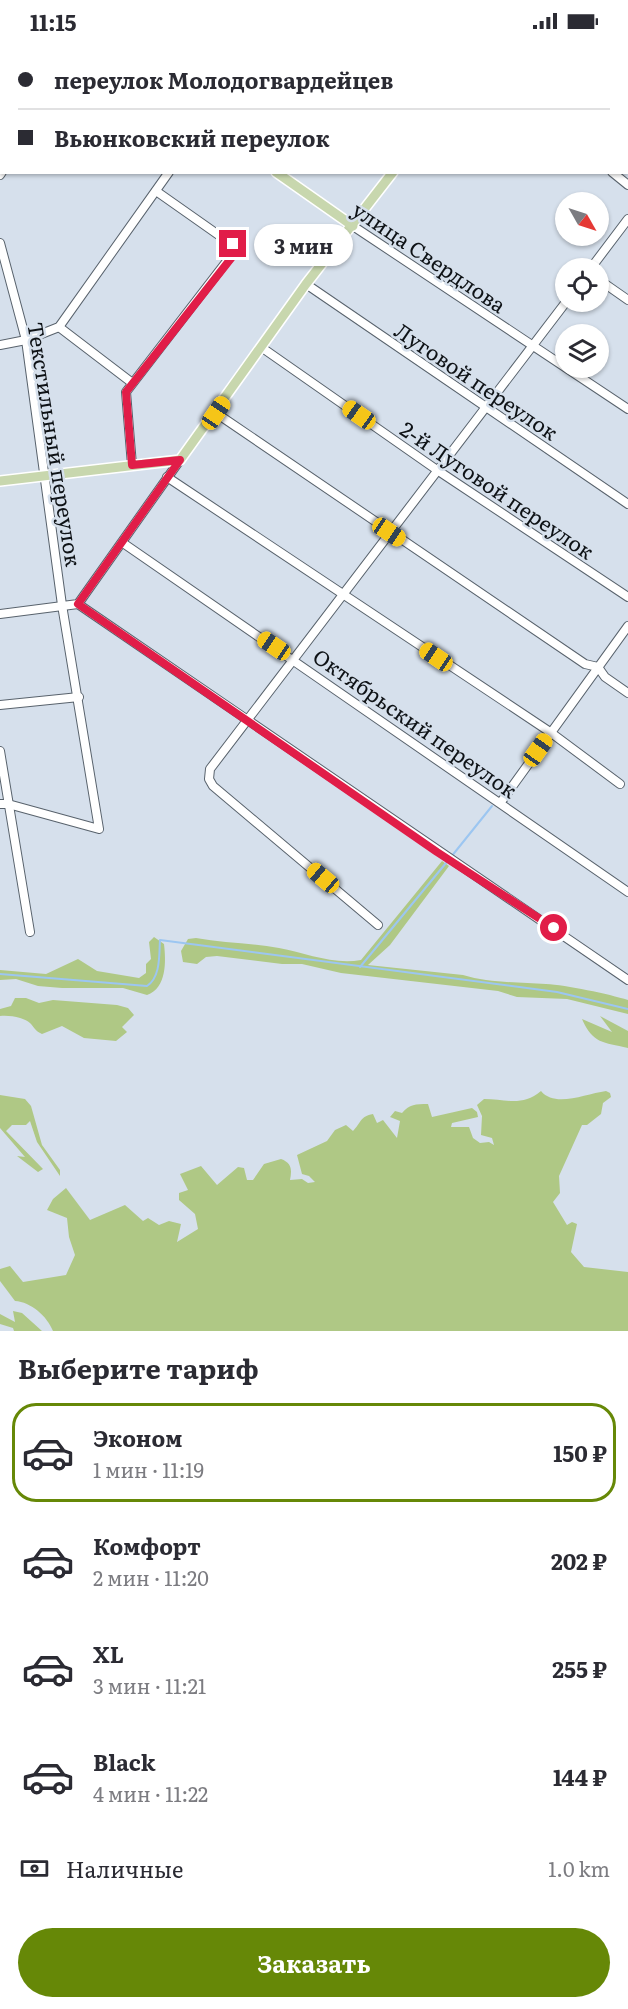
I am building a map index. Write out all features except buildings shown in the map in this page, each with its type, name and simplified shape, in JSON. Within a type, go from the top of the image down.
[{"type":"main road","name":"улица Свердлова","points":[[279,174],[353,226]]},
{"type":"main road","points":[[0,481],[180,460],[216,413],[306,284],[392,174]]},
{"type":"street","points":[[0,345],[26,340],[59,327],[168,174]]},
{"type":"street","points":[[614,174],[628,185]]},
{"type":"street","points":[[132,465],[125,402],[126,392],[131,382],[237,248],[156,191]]},
{"type":"street","points":[[599,258],[628,219]]},
{"type":"street","name":"улица Свердлова","points":[[353,226],[628,410]]},
{"type":"street","name":"Текстильный переулок","points":[[0,243],[26,340],[62,605],[99,829],[4,804]]},
{"type":"street","name":"Луговой переулок","points":[[306,284],[484,408],[628,504]]},
{"type":"street","points":[[609,287],[628,300]]},
{"type":"street","points":[[378,925],[213,786],[208,779],[210,769],[341,594],[558,312]]},
{"type":"street","points":[[59,327],[131,382]]},
{"type":"street","name":"2-й Луговой переулок","points":[[261,347],[437,470],[628,597]]},
{"type":"street","points":[[216,413],[585,664],[598,667],[605,677],[628,693]]},
{"type":"street","points":[[78,604],[180,460]]},
{"type":"street","points":[[167,477],[550,732],[620,784]]},
{"type":"street","name":"Октябрьский переулок","points":[[123,543],[501,801],[628,892]]},
{"type":"street","points":[[0,614],[78,604],[628,980]]},
{"type":"street","points":[[501,801],[628,626]]},
{"type":"street","points":[[0,705],[79,698]]},
{"type":"street","points":[[0,751],[4,804],[30,932]]},
{"type":"green space","points":[[442,861],[449,866],[390,945],[368,965],[463,975],[494,981],[576,988],[628,1000],[628,1014],[567,999],[517,997],[498,991],[341,973],[302,964],[282,964],[217,956],[206,957],[197,964],[183,962],[181,951],[188,939],[196,938],[269,946],[330,960],[361,960]]},
{"type":"green space","points":[[154,937],[164,944],[165,966],[162,980],[154,991],[147,995],[123,988],[62,988],[38,986],[16,979],[0,980],[0,970],[46,974],[78,959],[97,971],[139,978],[146,973],[146,964],[151,959],[149,942]]},
{"type":"green space","points":[[15,998],[26,998],[39,1003],[53,1000],[117,1005],[128,1008],[134,1015],[122,1027],[127,1032],[116,1041],[84,1038],[62,1026],[42,1034],[24,1019],[0,1016],[0,1009],[11,1006]]},
{"type":"green space","points":[[600,1016],[628,1031],[628,1048],[605,1043],[590,1033],[582,1019],[612,1032]]},
{"type":"green space","points":[[541,1091],[554,1099],[580,1097],[606,1091],[610,1093],[611,1097],[603,1103],[601,1114],[587,1125],[582,1125],[559,1176],[560,1193],[553,1202],[567,1225],[572,1222],[577,1224],[571,1252],[584,1267],[628,1272],[628,1331],[53,1331],[43,1315],[27,1304],[15,1301],[0,1281],[0,1269],[10,1266],[23,1282],[66,1275],[75,1255],[69,1237],[67,1218],[47,1210],[53,1199],[66,1188],[90,1220],[125,1205],[143,1221],[148,1218],[159,1225],[169,1221],[181,1224],[177,1242],[198,1229],[195,1214],[179,1200],[179,1193],[188,1190],[180,1174],[201,1166],[217,1185],[238,1167],[244,1168],[247,1180],[253,1180],[264,1164],[281,1159],[290,1167],[290,1180],[302,1179],[308,1183],[315,1182],[309,1176],[302,1174],[297,1155],[327,1141],[335,1130],[346,1125],[353,1131],[363,1118],[373,1114],[377,1123],[383,1120],[397,1138],[400,1121],[390,1117],[395,1111],[402,1113],[410,1106],[420,1104],[428,1104],[432,1117],[472,1108],[477,1112],[478,1117],[452,1123],[451,1127],[469,1127],[473,1138],[480,1143],[489,1142],[494,1145],[492,1138],[481,1135],[482,1116],[477,1105],[484,1099],[520,1101]]},
{"type":"green space","points":[[0,1095],[25,1099],[31,1106],[42,1145],[60,1170],[60,1176],[37,1142],[30,1121],[26,1125],[12,1125],[6,1131],[43,1169],[38,1172],[17,1156],[25,1157],[0,1128]]},
{"type":"green space","points":[[13,1311],[22,1313],[42,1331],[14,1331],[13,1328],[0,1324],[0,1314],[15,1322]]},
{"type":"waterway","points":[[451,857],[492,806]]},
{"type":"waterway","points":[[360,967],[446,863]]},
{"type":"waterway","points":[[0,974],[147,986],[152,982],[157,971],[160,940],[557,992],[628,1009]]},
{"type":"route","points":[[233,244],[237,248],[236,252],[131,382],[126,392],[125,402],[132,465],[180,460],[78,604],[437,852],[554,928]]}]
